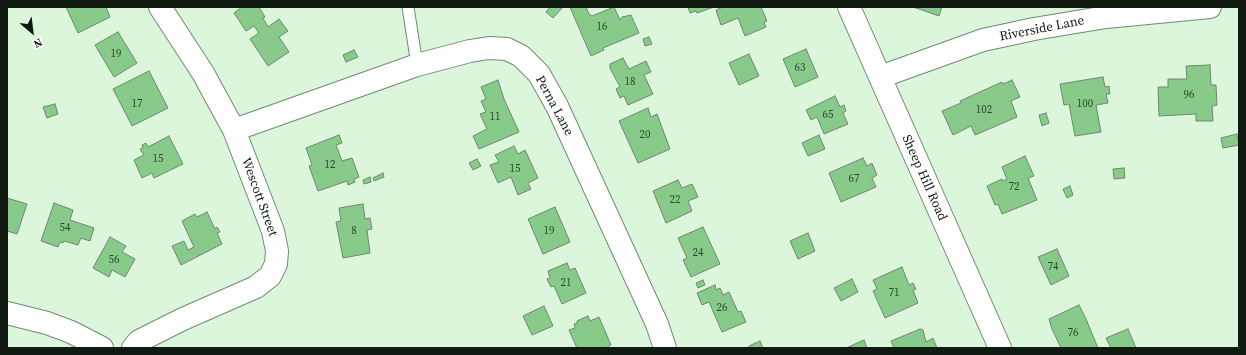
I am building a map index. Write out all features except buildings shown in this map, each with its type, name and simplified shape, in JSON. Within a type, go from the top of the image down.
[{"type":"street","name":"Wescott Street","points":[[133,348],[139,341],[177,322],[256,287],[270,276],[276,264],[277,250],[273,231],[234,130],[202,73],[160,7]]},
{"type":"street","name":"Sheep Hill Road","points":[[849,7],[1000,348]]},
{"type":"street","name":"Riverside Lane","points":[[880,77],[983,40],[1105,12],[1210,7]]},
{"type":"street","name":"Perna Lane","points":[[234,130],[417,66],[489,48],[506,49],[521,56],[539,74],[557,106],[657,324],[665,348]]},
{"type":"street","points":[[7,313],[47,323],[71,332],[102,348]]},
{"type":"lane","points":[[408,7],[417,66]]}]
